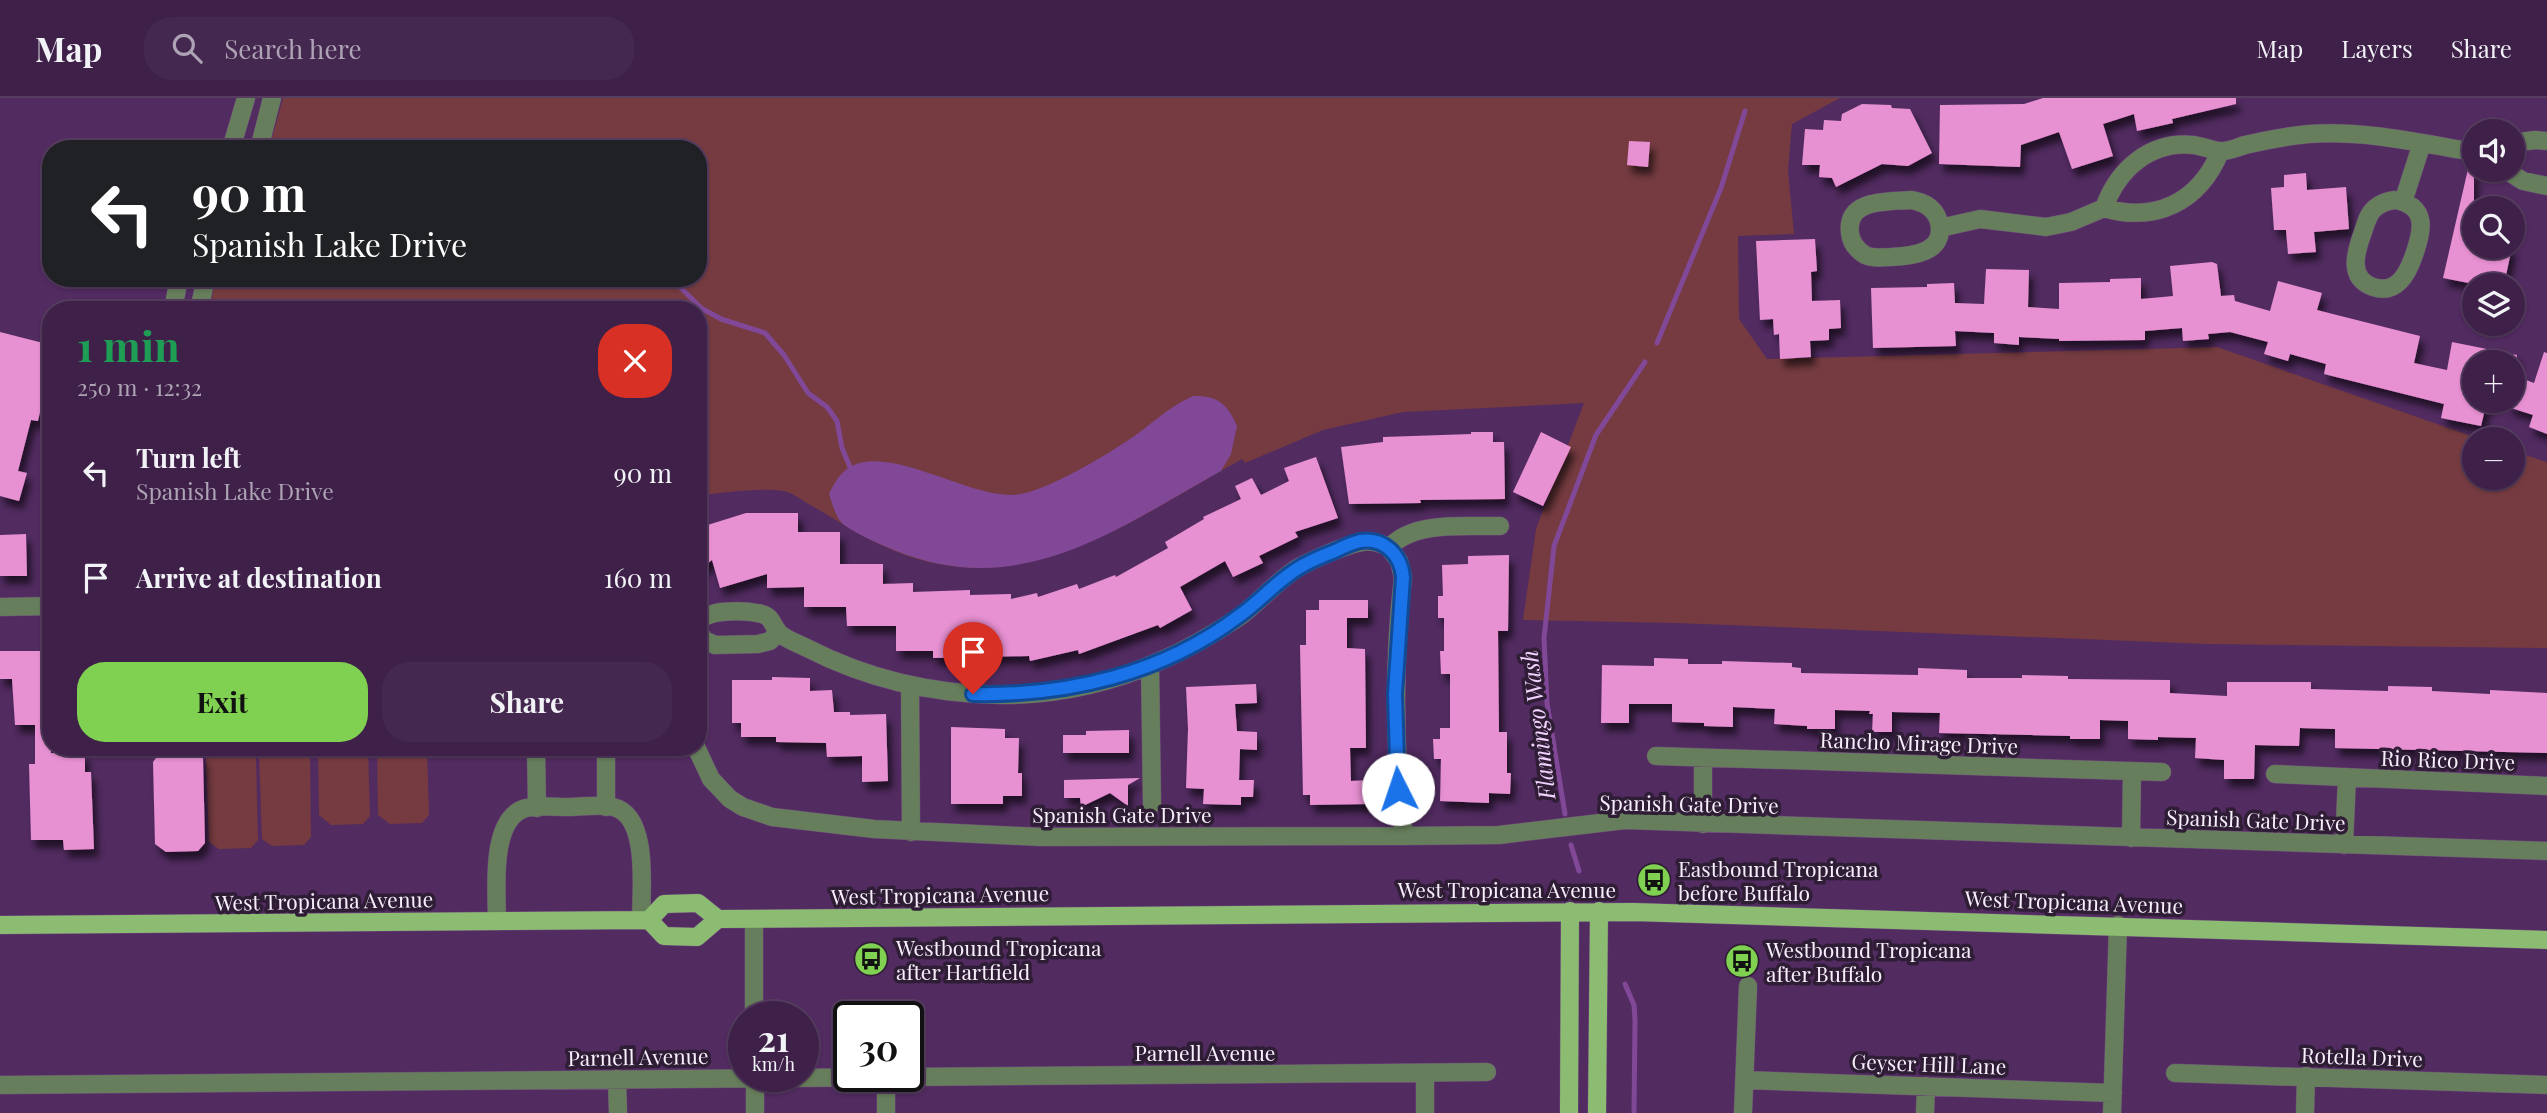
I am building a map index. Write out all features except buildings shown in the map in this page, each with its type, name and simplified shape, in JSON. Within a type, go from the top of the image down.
[{"type":"main road","name":"West Tropicana Avenue","points":[[0,925],[645,920],[664,904],[698,903],[718,919],[1599,911],[2547,940]]},
{"type":"main road","points":[[1569,1113],[1570,911]]},
{"type":"main road","points":[[1597,1113],[1599,911]]},
{"type":"main road","points":[[645,920],[664,936],[697,937],[718,919]]},
{"type":"street","points":[[234,140],[246,98]]},
{"type":"street","points":[[260,140],[272,98]]},
{"type":"street","points":[[2104,208],[2109,194],[2126,170],[2150,152],[2164,148],[2185,145],[2207,147],[2220,152],[2260,142],[2321,133],[2372,135],[2462,150]]},
{"type":"street","points":[[2525,141],[2547,141]]},
{"type":"street","points":[[2403,202],[2422,143]]},
{"type":"street","points":[[1940,228],[1980,219],[2046,227],[2071,222],[2104,208],[2117,212],[2145,213],[2172,206],[2196,190],[2220,152]]},
{"type":"street","points":[[2525,181],[2547,186]]},
{"type":"street","points":[[1911,200],[1928,205],[1934,211],[1940,228],[1935,244],[1921,254],[1878,258],[1861,253],[1855,247],[1849,231],[1854,214],[1868,204],[1911,200]]},
{"type":"street","points":[[2386,201],[2403,202],[2417,213],[2422,229],[2409,270],[2398,284],[2390,288],[2373,287],[2359,276],[2354,260],[2368,218],[2378,205],[2386,201]]},
{"type":"street","points":[[1389,548],[1395,540],[1413,530],[1500,526]]},
{"type":"street","points":[[778,632],[850,668],[910,686],[973,694],[1036,693],[1098,682],[1150,665],[1223,628],[1307,563],[1365,540],[1381,544],[1389,548],[1399,561],[1403,577],[1395,694],[1397,765],[1404,836]]},
{"type":"street","points":[[0,607],[42,606]]},
{"type":"street","points":[[1150,665],[1152,804]]},
{"type":"street","points":[[910,686],[911,832]]},
{"type":"street","points":[[536,756],[537,808]]},
{"type":"street","points":[[606,756],[606,807]]},
{"type":"street","name":"Spanish Gate Drive","points":[[699,756],[704,768],[720,790],[730,799],[757,813],[787,819],[911,832],[1040,837],[1499,835],[1625,820],[2547,851]]},
{"type":"street","name":"Rancho Mirage Drive","points":[[1656,756],[2162,772]]},
{"type":"street","points":[[1703,758],[1703,824]]},
{"type":"street","points":[[2131,838],[2133,771]]},
{"type":"street","name":"Rio Rico Drive","points":[[2275,774],[2547,786]]},
{"type":"street","points":[[2344,845],[2347,777]]},
{"type":"street","points":[[497,921],[497,860],[501,839],[516,814],[526,808],[606,807],[614,807],[626,815],[638,837],[642,859],[645,920]]},
{"type":"street","points":[[754,919],[754,1001]]},
{"type":"street","points":[[2112,1113],[2118,925]]},
{"type":"street","points":[[1743,1113],[1748,986]]},
{"type":"street","name":"Parnell Avenue","points":[[924,1077],[1487,1072]]},
{"type":"street","points":[[1425,1073],[1425,1113]]},
{"type":"street","name":"Rotella Drive","points":[[2175,1073],[2547,1085]]},
{"type":"street","points":[[2305,1113],[2306,1076]]},
{"type":"street","name":"Parnell Avenue","points":[[0,1086],[728,1077]]},
{"type":"street","points":[[617,1079],[618,1113]]},
{"type":"street","name":"Geyser Hill Lane","points":[[1744,1080],[2113,1093]]},
{"type":"street","points":[[1925,1113],[1926,1086]]},
{"type":"street","points":[[755,1092],[755,1113]]},
{"type":"street","points":[[886,1092],[886,1113]]},
{"type":"shaded area","points":[[283,98],[1840,98],[1792,124],[1788,170],[1794,234],[1738,236],[1739,319],[1767,359],[2217,347],[2462,433],[2462,490],[2525,490],[2525,455],[2547,462],[2547,648],[2207,644],[1676,623],[1523,620],[1536,529],[1584,403],[1403,412],[1323,430],[1245,463],[1242,459],[1114,531],[1070,550],[1025,563],[979,568],[931,563],[881,545],[787,492],[753,490],[707,494],[707,301],[211,301],[214,287],[707,287],[707,140],[271,140]]},
{"type":"shaded area","points":[[1193,396],[1209,397],[1221,402],[1237,426],[1231,454],[1221,471],[1104,536],[1065,552],[1025,563],[983,568],[940,564],[894,550],[842,523],[829,494],[844,471],[868,462],[887,462],[908,467],[994,493],[1024,493],[1054,482],[1087,465]]},
{"type":"shaded area","points":[[208,756],[256,756],[258,840],[251,848],[219,849],[209,842],[206,759]]},
{"type":"shaded area","points":[[259,756],[310,756],[311,837],[304,845],[272,846],[262,839]]},
{"type":"shaded area","points":[[318,756],[368,756],[370,816],[363,824],[331,825],[319,815]]},
{"type":"shaded area","points":[[377,756],[427,756],[429,815],[422,823],[390,824],[378,815]]},
{"type":"waterway","name":"Flamingo Wash","points":[[1657,343],[1721,188],[1745,111]]},
{"type":"waterway","points":[[680,287],[694,301]]},
{"type":"waterway","points":[[707,311],[721,319],[765,333],[784,355],[808,393],[827,407],[837,421],[842,448],[850,467]]},
{"type":"waterway","name":"Flamingo Wash","points":[[1565,814],[1547,703],[1544,638],[1554,546],[1596,435],[1645,362]]},
{"type":"waterway","name":"Flamingo Wash","points":[[1571,845],[1579,871]]},
{"type":"waterway","name":"Flamingo Wash","points":[[1625,984],[1634,1005],[1634,1113]]},
{"type":"place","name":"Eastbound Tropicana before Buffalo","points":[[1654,880]]},
{"type":"place","name":"Westbound Tropicana after Hartfield","points":[[871,959]]},
{"type":"place","name":"Westbound Tropicana after Buffalo","points":[[1742,961]]},
{"type":"route","points":[[973,694],[1004,695],[1067,689],[1150,665],[1186,649],[1240,616],[1295,569],[1356,542],[1373,541],[1389,548],[1395,554],[1403,577],[1395,694],[1398,789]]}]
